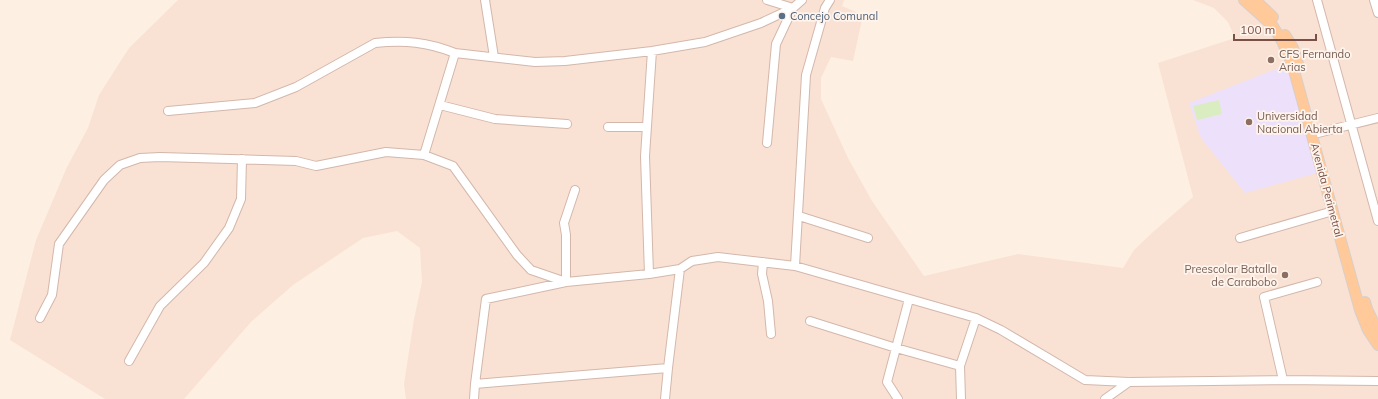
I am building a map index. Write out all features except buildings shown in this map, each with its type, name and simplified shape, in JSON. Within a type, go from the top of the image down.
[{"type":"main road","name":"Avenida Perimetral","points":[[1244,0],[1272,25],[1282,41],[1293,67],[1360,310],[1368,330],[1378,345]]},
{"type":"main road","name":"Avenida Perimetral","points":[[1259,2],[1275,19],[1293,48],[1367,309],[1378,332]]},
{"type":"street","points":[[485,0],[494,57]]},
{"type":"street","points":[[766,0],[793,8]]},
{"type":"street","points":[[168,111],[255,103],[296,87],[376,42],[423,43],[440,47],[455,53],[535,62],[565,61],[705,42],[793,8],[802,0]]},
{"type":"street","points":[[795,266],[806,75],[825,8],[830,0]]},
{"type":"street","points":[[1317,0],[1378,221]]},
{"type":"street","points":[[1374,0],[1378,13]]},
{"type":"street","points":[[766,143],[776,44],[793,8]]},
{"type":"street","points":[[649,274],[645,156],[652,50]]},
{"type":"street","points":[[424,155],[455,53]]},
{"type":"street","points":[[440,104],[495,119],[567,124]]},
{"type":"street","points":[[1318,133],[1378,118]]},
{"type":"street","points":[[608,127],[647,127]]},
{"type":"street","points":[[40,318],[52,295],[59,244],[104,180],[120,165],[140,158],[160,157],[296,161],[316,166],[386,152],[424,155],[452,166],[517,254],[531,270],[566,282]]},
{"type":"street","points":[[128,361],[160,306],[204,263],[229,228],[241,199],[242,159]]},
{"type":"street","points":[[566,282],[566,235],[564,223],[575,190]]},
{"type":"street","points":[[1240,238],[1333,211]]},
{"type":"street","points":[[799,216],[868,238]]},
{"type":"street","points":[[474,399],[486,299],[566,282],[649,274],[680,269],[692,261],[718,257],[795,266],[976,318],[1001,330],[1085,380],[1129,382],[1283,380],[1378,381]]},
{"type":"street","points":[[763,262],[762,274],[768,301],[771,334]]},
{"type":"street","points":[[666,399],[668,368],[680,269]]},
{"type":"street","points":[[1283,380],[1264,297],[1317,282]]},
{"type":"street","points":[[898,399],[887,382],[909,299]]},
{"type":"street","points":[[961,399],[960,366],[976,318]]},
{"type":"street","points":[[810,321],[960,366]]},
{"type":"street","points":[[475,384],[668,368]]},
{"type":"street","points":[[1105,399],[1129,382]]},
{"type":"shaded area","points":[[178,0],[844,0],[842,6],[863,15],[853,61],[831,57],[821,78],[821,99],[848,158],[872,201],[924,276],[1018,254],[1123,268],[1134,250],[1193,197],[1158,63],[1235,38],[1228,22],[1214,8],[1193,0],[1378,0],[1378,399],[406,399],[404,384],[414,319],[422,282],[420,248],[397,231],[363,238],[293,285],[251,322],[184,399],[105,399],[10,340],[36,240],[67,167],[88,128],[99,95],[129,48]]},
{"type":"shaded area","name":"Universidad Nacional Abierta","points":[[1286,65],[1317,173],[1245,193],[1201,138],[1189,103]]},
{"type":"green space","points":[[1219,100],[1222,114],[1197,120],[1193,106]]},
{"type":"place","name":"Concejo Comunal","points":[[782,16]]},
{"type":"place","name":"CFS Fernando Arias","points":[[1271,60]]},
{"type":"place","name":"Universidad Nacional Abierta","points":[[1249,122]]},
{"type":"place","name":"Preescolar Batalla de Carabobo","points":[[1285,275]]}]
